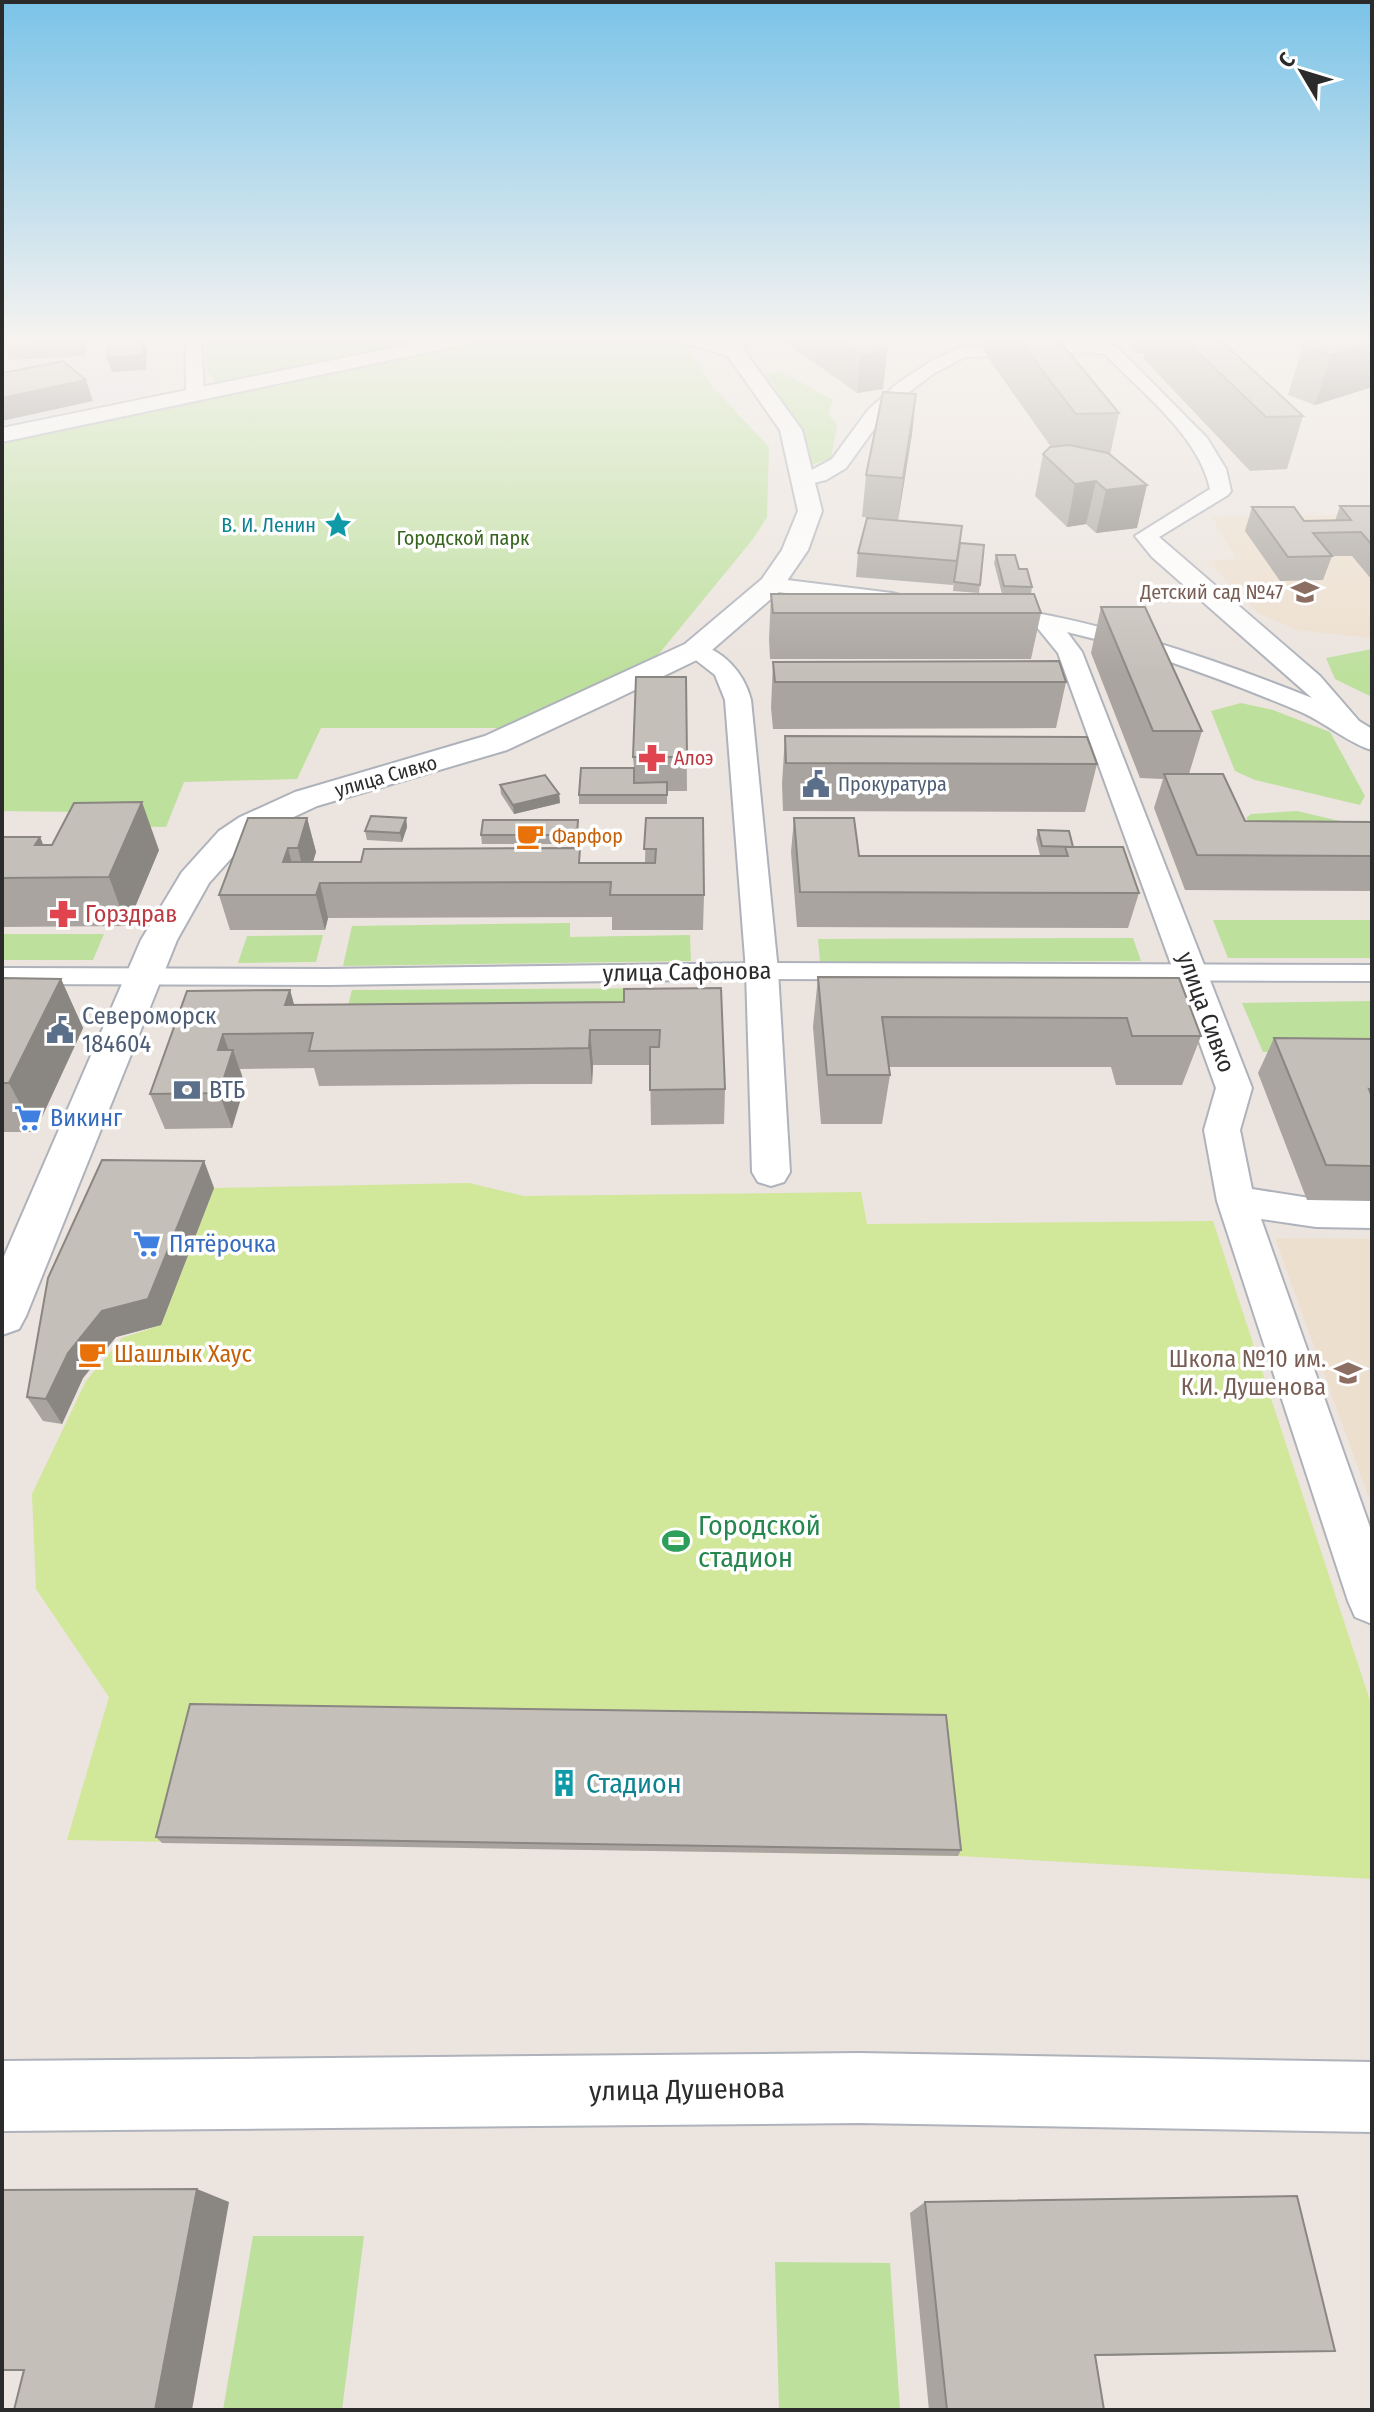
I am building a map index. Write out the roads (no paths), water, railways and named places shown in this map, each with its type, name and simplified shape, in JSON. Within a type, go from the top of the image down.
[{"type":"street","name":"улица Сивко","points":[[2,1316],[159,940],[194,879],[231,838],[252,824],[306,799],[496,743],[695,650],[771,585],[795,550],[810,511],[797,451]]},
{"type":"street","points":[[805,479],[821,477],[842,464],[851,451]]},
{"type":"street","points":[[1205,451],[1216,469],[1221,491],[1146,536],[1160,552],[1311,681],[1346,721],[1372,742]]},
{"type":"street","points":[[771,585],[915,603]]},
{"type":"street","points":[[961,608],[1044,620],[1128,640],[1212,667],[1346,721]]},
{"type":"street","name":"улица Сивко","points":[[1044,620],[1070,652],[1234,1088],[1222,1130],[1236,1201],[1372,1601]]},
{"type":"street","points":[[695,650],[724,667],[735,682],[762,971],[771,1172]]},
{"type":"street","name":"улица Сафонова","points":[[2,976],[144,978],[762,971],[1372,973]]},
{"type":"street","points":[[1236,1201],[1316,1213],[1372,1214]]},
{"type":"street","name":"улица Душенова","points":[[2,2096],[822,2088],[1256,2092],[1372,2097]]},
{"type":"place","name":"В. И. Ленин","points":[[338,525]]},
{"type":"place","name":"Детский сад №47","points":[[1305,592]]},
{"type":"place","name":"Алоэ","points":[[652,758]]},
{"type":"place","name":"Прокуратура","points":[[816,784]]},
{"type":"place","name":"Фарфор","points":[[530,836]]},
{"type":"place","name":"Горздрав","points":[[63,914]]},
{"type":"place","name":"Североморск 184604","points":[[60,1030]]},
{"type":"place","name":"ВТБ","points":[[187,1090]]},
{"type":"place","name":"Викинг","points":[[28,1118]]},
{"type":"place","name":"Пятёрочка","points":[[147,1244]]},
{"type":"place","name":"Шашлык Хаус","points":[[92,1354]]},
{"type":"place","name":"Школа №10 им. К.И. Душенова","points":[[1348,1373]]},
{"type":"place","name":"Городской стадион","points":[[676,1541]]},
{"type":"place","name":"Стадион","points":[[564,1783]]},
{"type":"park label","name":"Городской парк","points":[[463,538]]}]
